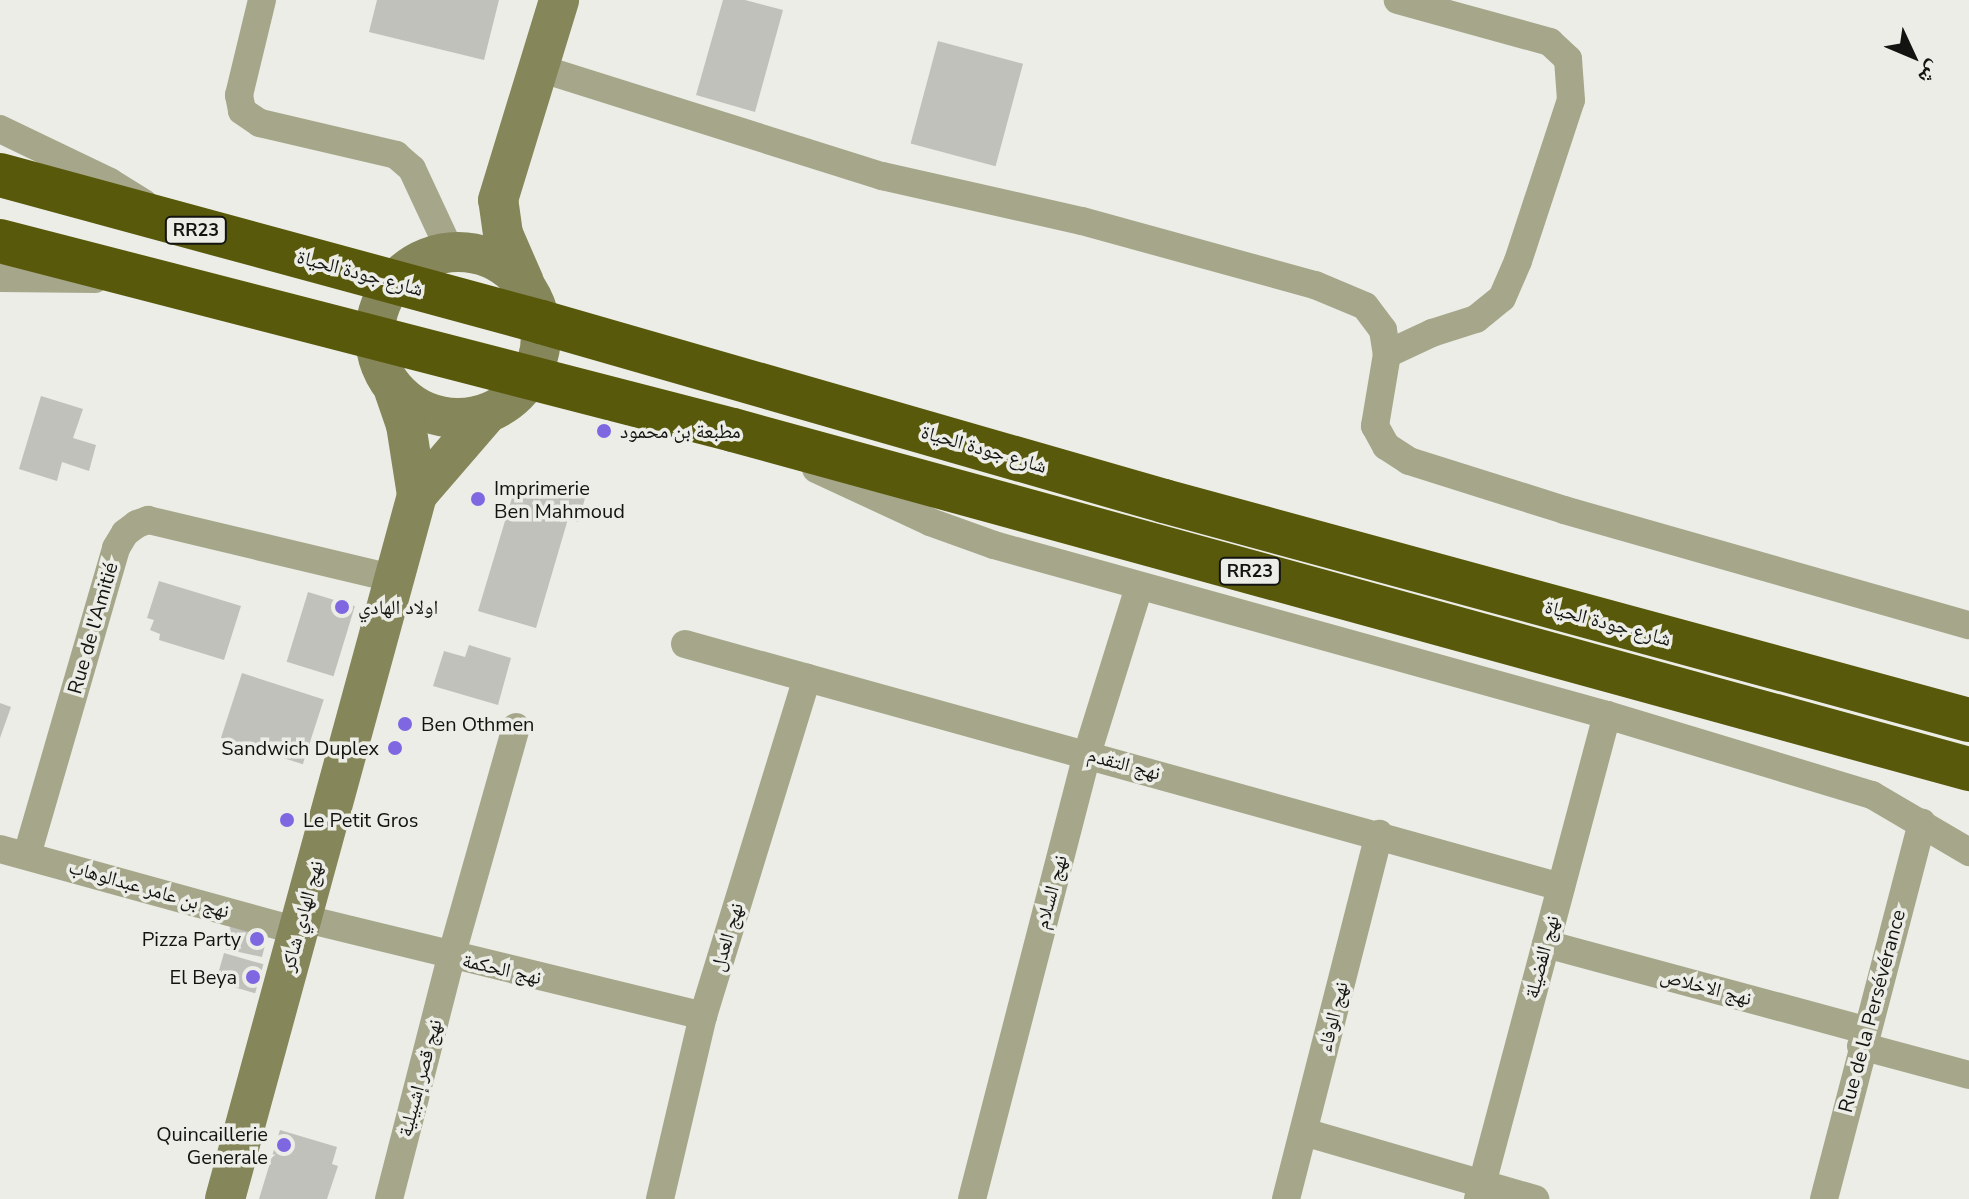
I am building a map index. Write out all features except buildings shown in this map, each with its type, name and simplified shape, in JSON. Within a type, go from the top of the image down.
[{"type":"highway","name":"شارع جودة الحياة","points":[[0,175],[178,225],[419,262],[537,309],[1164,501],[1969,720]]},
{"type":"highway","name":"RR23","points":[[0,241],[733,430],[1969,769]]},
{"type":"street","points":[[262,0],[239,95],[242,111],[260,123],[396,155],[412,169],[419,262]]},
{"type":"street","points":[[417,495],[487,414],[511,400],[530,378],[540,351],[537,309],[515,267],[503,234],[498,200],[559,0]]},
{"type":"street","points":[[1387,354],[1432,333],[1476,319],[1502,298],[1518,261],[1571,100],[1568,59],[1550,42],[1398,0]]},
{"type":"street","points":[[539,68],[882,176],[1082,221],[1315,285],[1365,306],[1383,330],[1387,354],[1375,426],[1386,446],[1409,461],[1564,510],[1969,625]]},
{"type":"street","points":[[0,129],[110,182],[178,225]]},
{"type":"street","points":[[417,495],[406,425],[394,391],[379,367],[373,339],[378,308],[419,262],[498,200]]},
{"type":"street","points":[[0,278],[144,279]]},
{"type":"street","points":[[394,391],[414,407],[437,417],[462,419],[487,414]]},
{"type":"street","points":[[733,430],[930,522],[994,545],[1607,715],[1872,795],[1969,852]]},
{"type":"street","name":"نهج الهادي شاكر","points":[[225,1199],[417,495]]},
{"type":"street","name":"Rue de l'Amitié","points":[[14,852],[116,548],[125,533],[137,524],[148,520],[395,579]]},
{"type":"street","name":"نهج السلام","points":[[972,1199],[1087,754],[1139,587]]},
{"type":"street","name":"نهج التقدم","points":[[685,644],[1379,834],[1561,887]]},
{"type":"street","name":"نهج العدل","points":[[660,1199],[703,1016],[807,678]]},
{"type":"street","name":"نهج الفضيلة","points":[[1480,1191],[1607,715]]},
{"type":"street","name":"نهج قصر إشبيلية","points":[[389,1199],[451,957],[516,727]]},
{"type":"street","name":"Rue de la Persévérance","points":[[1824,1199],[1863,1038],[1922,823]]},
{"type":"street","name":"نهج الوفاء","points":[[1286,1199],[1379,834]]},
{"type":"street","name":"نهج بن عامر عبدالوهاب","points":[[14,852],[300,924]]},
{"type":"street","name":"نهج الحكمة","points":[[300,924],[703,1016]]},
{"type":"street","name":"نهج الاخلاص","points":[[1546,944],[1863,1038],[1969,1075]]},
{"type":"street","points":[[1304,1132],[1480,1191],[1535,1199]]},
{"type":"place","name":"مطبعة بن محمود","points":[[604,431]]},
{"type":"place","name":"Imprimerie Ben Mahmoud","points":[[478,499]]},
{"type":"place","name":"اولاد الهادي","points":[[342,607]]},
{"type":"place","name":"Ben Othmen","points":[[405,724]]},
{"type":"place","name":"Sandwich Duplex","points":[[395,748]]},
{"type":"place","name":"Le Petit Gros","points":[[287,820]]},
{"type":"place","name":"Pizza Party","points":[[257,939]]},
{"type":"place","name":"El Beya","points":[[253,977]]},
{"type":"place","name":"Quincaillerie Generale","points":[[284,1145]]}]
